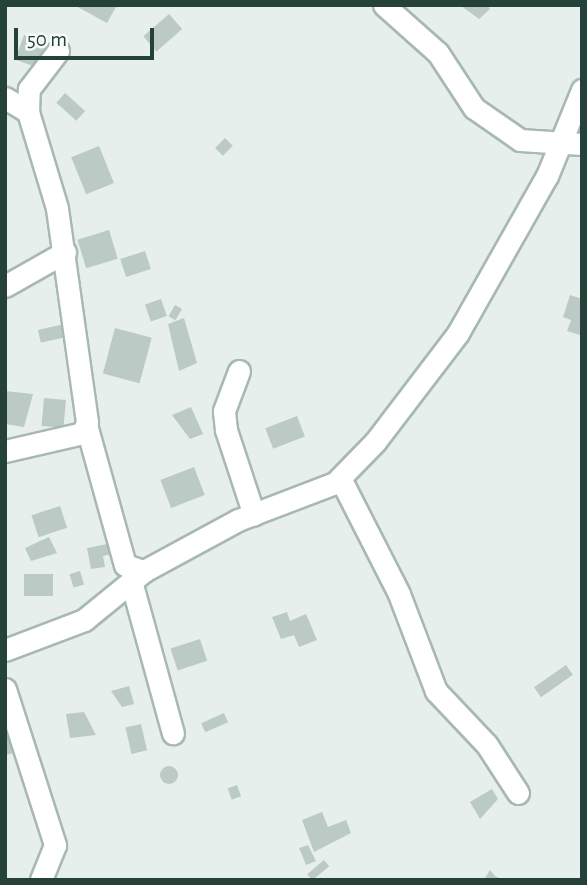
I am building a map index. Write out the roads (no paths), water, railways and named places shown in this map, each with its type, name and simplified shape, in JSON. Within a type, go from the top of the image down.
[{"type":"street","points":[[384,5],[438,53],[474,108],[520,140],[572,143]]},
{"type":"street","points":[[58,51],[29,89],[28,112],[65,252],[87,428],[125,565],[138,576],[173,733]]},
{"type":"street","points":[[5,650],[84,620],[138,576],[254,515],[314,495],[340,478],[458,333],[572,143],[582,90]]},
{"type":"street","points":[[5,98],[28,112]]},
{"type":"street","points":[[5,286],[65,252]]},
{"type":"street","points":[[239,370],[224,411],[226,430],[254,515]]},
{"type":"street","points":[[5,451],[87,428]]},
{"type":"street","points":[[340,478],[399,594],[436,691],[487,745],[518,793]]},
{"type":"street","points":[[5,689],[55,845],[41,880]]}]
